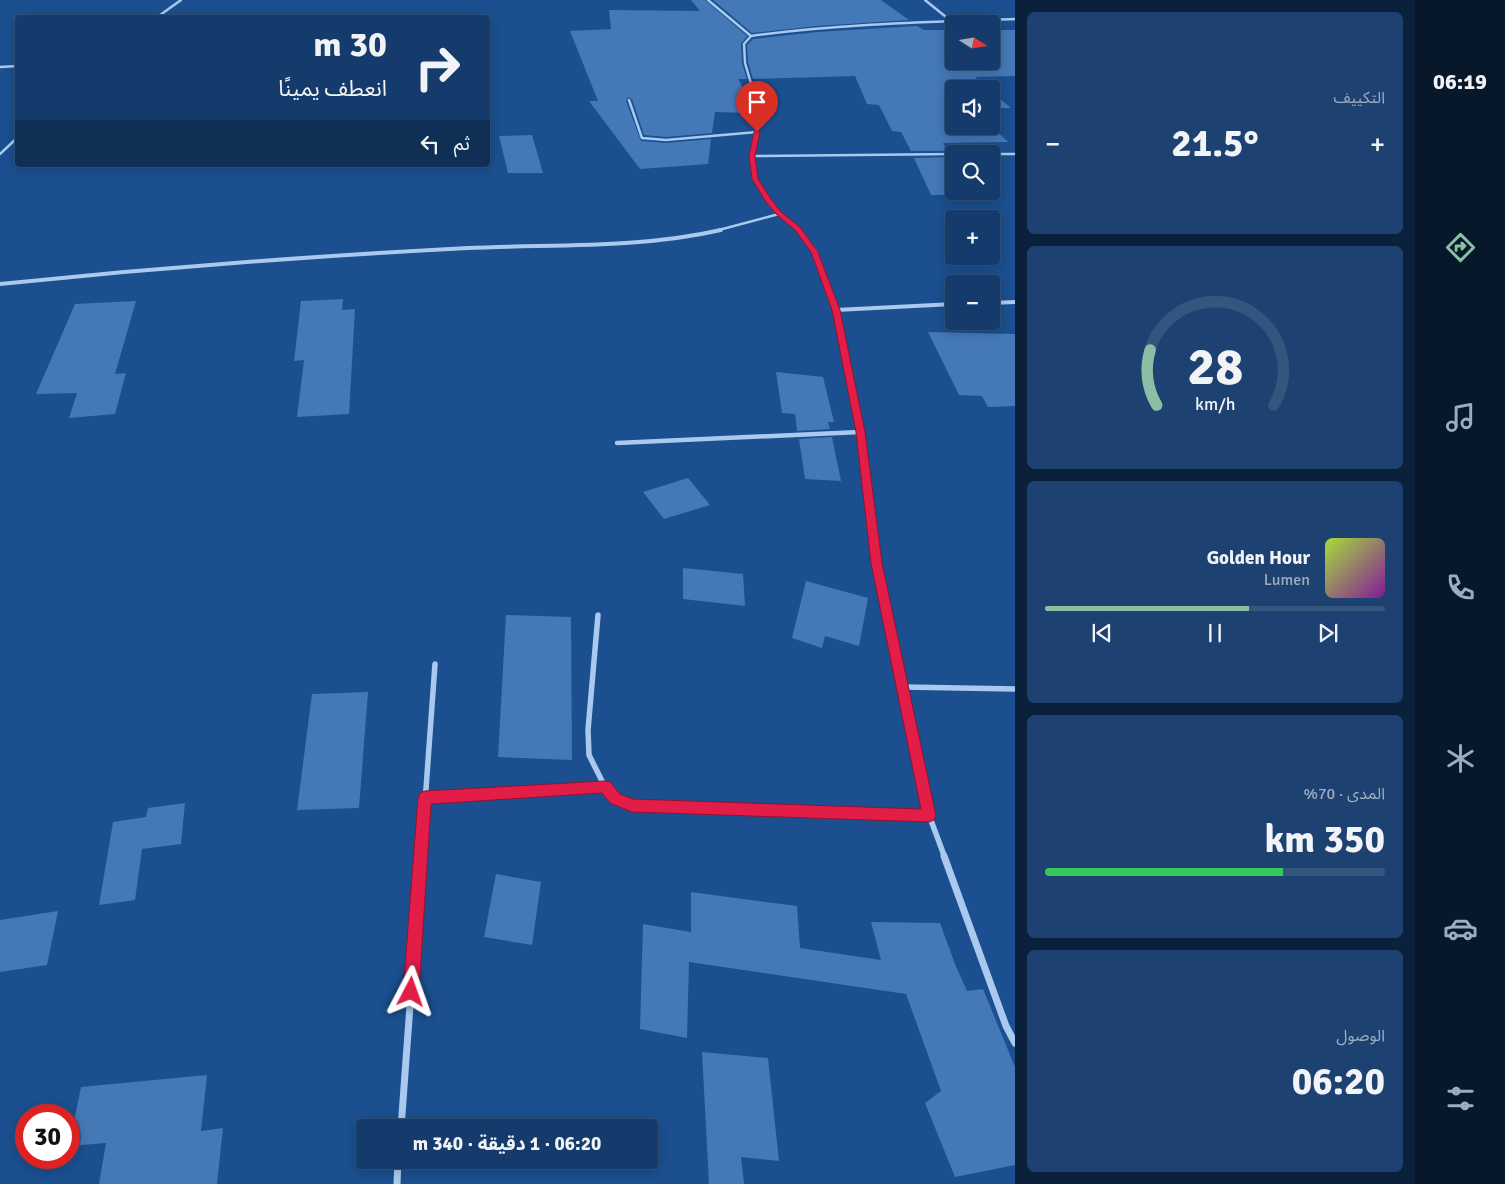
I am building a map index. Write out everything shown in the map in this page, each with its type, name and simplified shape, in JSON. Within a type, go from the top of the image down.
[{"type":"street","points":[[160,15],[181,0]]},
{"type":"street","points":[[708,0],[750,36]]},
{"type":"street","points":[[924,0],[945,17]]},
{"type":"street","points":[[1000,20],[1015,19]]},
{"type":"street","points":[[945,22],[887,23],[810,28],[750,36],[744,44],[745,63],[760,114],[752,156],[755,179],[779,214],[798,229],[815,252],[836,310],[860,432],[876,563],[929,816],[1006,1026],[1015,1043]]},
{"type":"street","points":[[0,67],[15,66]]},
{"type":"street","points":[[629,100],[642,138],[666,140],[757,132]]},
{"type":"street","points":[[0,154],[15,140]]},
{"type":"street","points":[[752,156],[945,154]]},
{"type":"street","points":[[1000,154],[1015,154]]},
{"type":"street","points":[[0,284],[140,271],[412,251],[511,246],[588,246],[642,243],[732,229],[779,214]]},
{"type":"street","points":[[1000,303],[1015,302]]},
{"type":"street","points":[[836,310],[945,304]]},
{"type":"street","points":[[617,443],[860,432]]},
{"type":"street","points":[[598,615],[588,730],[589,755],[605,787],[615,798],[632,805],[929,816]]},
{"type":"street","points":[[402,1119],[435,664]]},
{"type":"street","points":[[903,687],[1015,689]]},
{"type":"street","points":[[425,798],[605,787]]},
{"type":"street","points":[[396,1184],[397,1169]]},
{"type":"building","points":[[691,0],[705,0],[747,36],[741,44],[742,63],[747,79],[738,79],[753,105],[748,105],[751,113],[715,112],[712,133],[666,137],[644,135],[632,99],[628,97],[626,101],[641,141],[666,143],[711,139],[708,164],[640,169],[589,101],[598,101],[570,31],[611,29],[609,10],[700,11]]},
{"type":"building","points":[[713,0],[881,0],[909,20],[817,26],[752,33]]},
{"type":"building","points":[[917,26],[924,30],[945,30],[945,70],[1000,70],[1000,30],[1015,30],[1015,76],[975,77],[978,80],[945,80],[945,135],[1000,134],[1008,142],[943,143],[945,151],[911,151],[901,132],[892,131],[879,105],[867,104],[855,76],[753,79],[748,62],[747,45],[753,39],[817,32]]},
{"type":"building","points":[[1000,99],[1011,108],[1000,108]]},
{"type":"building","points":[[532,135],[543,173],[508,173],[499,136]]},
{"type":"building","points":[[945,157],[945,195],[931,195],[914,158]]},
{"type":"building","points":[[343,299],[342,310],[355,309],[349,414],[297,417],[304,360],[294,361],[301,301]]},
{"type":"building","points":[[136,301],[115,374],[126,373],[115,414],[69,418],[77,393],[36,394],[75,304]]},
{"type":"building","points":[[928,332],[1015,334],[1015,406],[988,407],[982,396],[959,395]]},
{"type":"building","points":[[776,372],[823,377],[834,422],[828,422],[830,429],[797,431],[795,414],[782,413]]},
{"type":"building","points":[[832,437],[841,481],[805,479],[799,439]]},
{"type":"building","points":[[688,478],[710,505],[664,519],[643,492]]},
{"type":"building","points":[[683,568],[743,574],[745,606],[683,599]]},
{"type":"building","points":[[806,581],[868,598],[859,646],[825,636],[822,648],[792,638]]},
{"type":"building","points":[[506,615],[571,617],[572,760],[498,757]]},
{"type":"building","points":[[368,692],[359,808],[297,810],[312,694]]},
{"type":"building","points":[[185,803],[181,844],[142,849],[135,900],[99,905],[113,822],[146,817],[148,808]]},
{"type":"building","points":[[496,874],[541,882],[532,945],[484,937]]},
{"type":"building","points":[[691,892],[797,906],[800,948],[881,960],[871,922],[940,923],[967,991],[983,989],[1015,1067],[1015,1165],[955,1177],[925,1103],[941,1091],[906,994],[689,962],[687,1038],[640,1029],[643,924],[691,932]]},
{"type":"building","points":[[58,911],[47,965],[0,972],[0,920]]},
{"type":"building","points":[[702,1052],[768,1058],[779,1161],[741,1157],[744,1184],[709,1184]]},
{"type":"building","points":[[207,1075],[201,1131],[223,1128],[217,1184],[99,1184],[106,1143],[80,1145],[80,1104],[78,1104],[81,1087]]},
{"type":"route","points":[[411,992],[425,798],[566,791],[605,787],[615,798],[632,805],[929,816],[876,563],[860,432],[836,310],[815,252],[798,229],[779,214],[755,179],[752,156],[757,132]]}]
